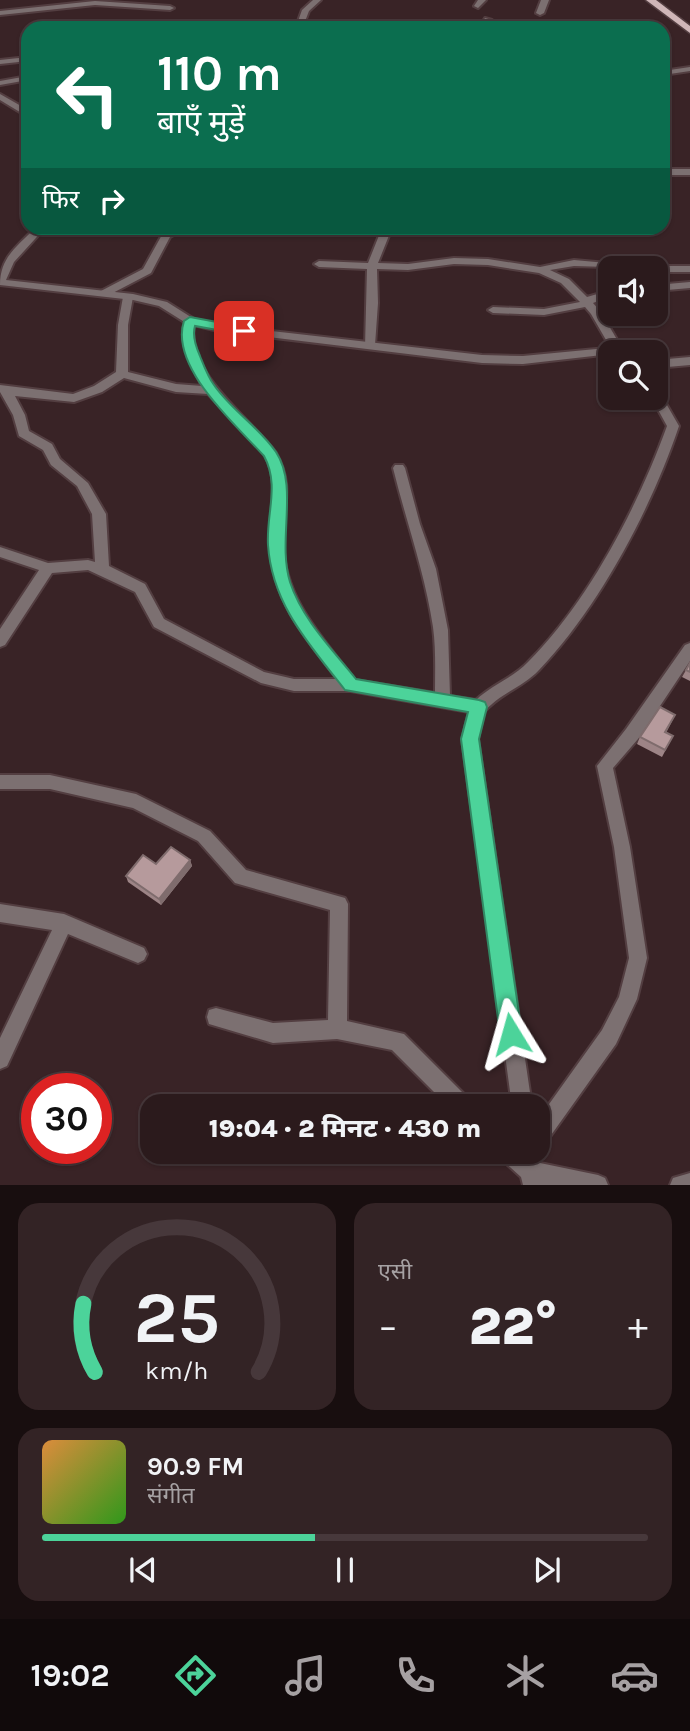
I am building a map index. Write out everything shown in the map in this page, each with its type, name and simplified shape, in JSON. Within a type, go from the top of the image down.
[{"type":"main road","points":[[650,0],[690,30]]},
{"type":"street","points":[[302,21],[306,10],[317,0]]},
{"type":"street","points":[[540,13],[545,0]]},
{"type":"street","points":[[0,12],[128,2],[170,8]]},
{"type":"street","points":[[0,62],[21,60]]},
{"type":"street","points":[[670,72],[690,69]]},
{"type":"street","points":[[0,83],[21,79]]},
{"type":"street","points":[[0,96],[21,110]]},
{"type":"street","points":[[670,172],[690,172]]},
{"type":"street","points":[[33,235],[3,267],[0,282],[128,296],[163,304],[190,321],[218,328],[482,359],[523,360],[598,353]]},
{"type":"street","points":[[103,294],[147,271],[166,235]]},
{"type":"street","points":[[369,345],[373,303],[372,265],[384,235]]},
{"type":"street","points":[[319,264],[408,267],[454,261],[488,262],[541,270],[565,281],[596,312],[613,340]]},
{"type":"street","points":[[541,270],[548,266],[565,264],[598,266]]},
{"type":"street","points":[[668,269],[690,269]]},
{"type":"street","points":[[668,287],[690,285]]},
{"type":"street","points":[[122,374],[123,325],[128,296]]},
{"type":"street","points":[[493,310],[544,312],[578,307],[585,301],[598,297]]},
{"type":"street","points":[[190,321],[187,332],[192,352],[210,390],[270,453],[277,466],[281,483],[276,544],[282,582],[297,616],[351,685]]},
{"type":"street","points":[[668,362],[690,361]]},
{"type":"street","points":[[4,390],[74,398],[98,389],[122,374],[176,388],[210,390]]},
{"type":"street","points":[[4,390],[19,415],[23,433],[48,447],[55,462],[82,483],[99,513],[102,569]]},
{"type":"street","points":[[520,1094],[470,739],[479,707],[532,667],[579,609],[633,519],[666,449],[673,426],[664,410]]},
{"type":"street","points":[[399,468],[413,524],[429,569],[439,618],[443,701]]},
{"type":"street","points":[[0,552],[47,568],[88,565],[102,569],[139,588],[159,623],[261,677],[294,685],[351,685],[479,707]]},
{"type":"street","points":[[0,641],[47,568]]},
{"type":"street","points":[[550,1120],[609,1037],[628,999],[638,958],[622,847],[605,766],[632,734],[690,649]]},
{"type":"street","points":[[0,782],[50,782],[136,801],[204,836],[241,877],[339,904],[337,1029]]},
{"type":"street","points":[[0,913],[64,923],[138,954]]},
{"type":"street","points":[[0,1059],[64,923]]},
{"type":"street","points":[[216,1017],[273,1033],[337,1029],[397,1041],[450,1094]]},
{"type":"street","points":[[531,1169],[598,1185]]},
{"type":"street","points":[[680,1185],[690,1184]]},
{"type":"building","points":[[660,707],[675,715],[665,732],[673,736],[665,750],[640,737]]},
{"type":"building","points":[[171,847],[190,860],[159,899],[126,876],[143,855],[156,864]]},
{"type":"route","points":[[244,331],[190,321],[187,332],[192,352],[208,387],[270,453],[277,466],[281,483],[276,544],[282,582],[297,616],[351,685],[479,707],[470,739],[511,1034]]}]
